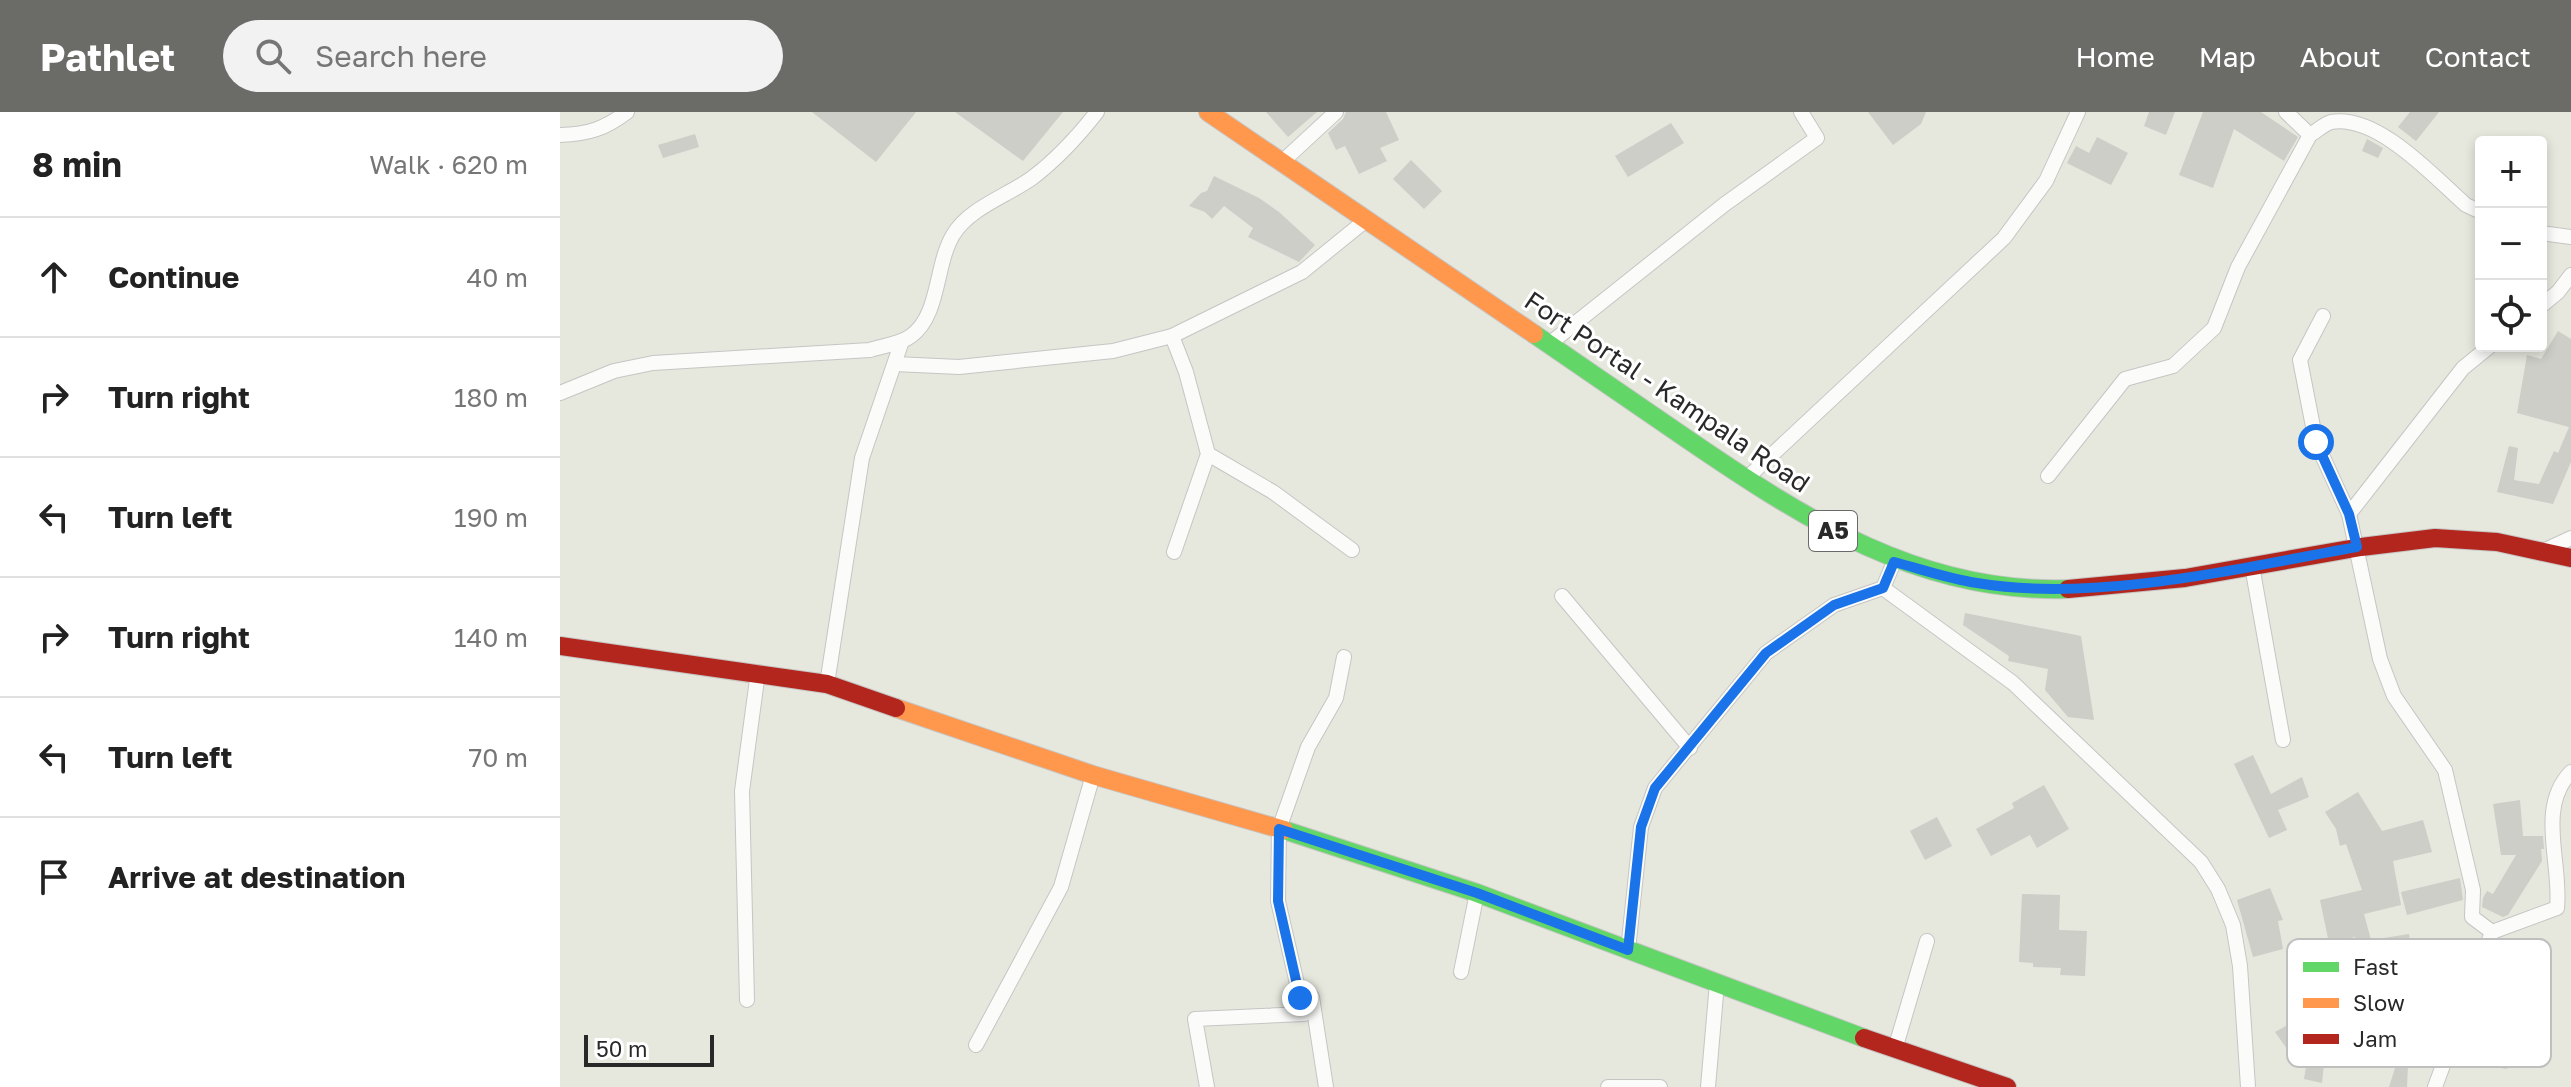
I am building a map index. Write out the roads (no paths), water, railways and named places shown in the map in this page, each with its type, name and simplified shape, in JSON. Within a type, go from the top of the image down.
[{"type":"street","points":[[560,135],[607,127],[627,112]]},
{"type":"street","points":[[560,393],[614,371],[653,363],[870,350],[902,341],[923,323],[941,262],[954,233],[980,210],[1033,177],[1085,128],[1097,112]]},
{"type":"street","name":"Fort Portal - Kampala Road","points":[[1208,112],[1746,479],[1832,531],[1894,562],[1977,583],[2046,588],[2119,585],[2357,547],[2450,538],[2506,543],[2571,558]]},
{"type":"street","points":[[1282,162],[1336,112]]},
{"type":"street","points":[[1548,345],[1725,204],[1817,138],[1801,112]]},
{"type":"street","points":[[1746,479],[2004,238],[2046,181],[2078,112]]},
{"type":"street","points":[[2286,112],[2310,135]]},
{"type":"street","points":[[2048,476],[2125,379],[2173,366],[2214,328],[2238,267],[2310,135],[2328,122],[2365,126],[2390,139],[2466,205],[2475,209]]},
{"type":"street","points":[[895,364],[959,367],[1113,351],[1172,336],[1302,272],[1366,220]]},
{"type":"street","points":[[2547,234],[2571,237]]},
{"type":"street","points":[[2547,301],[2571,275]]},
{"type":"street","points":[[2323,316],[2300,360],[2316,442],[2349,514],[2380,659],[2394,696],[2445,770],[2473,890],[2472,917],[2492,932]]},
{"type":"street","points":[[1172,336],[1186,372],[1208,454],[1174,552]]},
{"type":"street","points":[[827,684],[862,458],[902,341]]},
{"type":"street","points":[[2349,514],[2463,368],[2483,352]]},
{"type":"street","points":[[1208,454],[1273,492],[1352,550]]},
{"type":"street","points":[[2545,550],[2571,538]]},
{"type":"street","points":[[1628,950],[1641,827],[1655,788],[1766,653],[1834,605],[1883,588],[1894,562]]},
{"type":"street","points":[[2252,566],[2283,740]]},
{"type":"street","points":[[1883,588],[2013,683],[2201,862],[2218,889],[2233,925],[2240,966],[2248,1087]]},
{"type":"street","points":[[1562,596],[1690,748]]},
{"type":"street","points":[[560,646],[827,684],[1093,775],[1279,829],[1477,893],[1895,1049],[2007,1087]]},
{"type":"street","points":[[1207,1087],[1195,1019],[1304,1014],[1278,901],[1279,829],[1308,747],[1336,698],[1344,657]]},
{"type":"street","points":[[747,1000],[742,791],[758,672]]},
{"type":"street","points":[[2489,939],[2492,932],[2564,906],[2558,894],[2552,813],[2564,779],[2571,772]]},
{"type":"street","points":[[976,1045],[1061,887],[1093,775]]},
{"type":"street","points":[[1461,972],[1477,893]]},
{"type":"street","points":[[1895,1049],[1927,941]]},
{"type":"street","points":[[1708,1087],[1717,983]]},
{"type":"street","points":[[1300,998],[1312,997],[1326,1087]]},
{"type":"street","points":[[2435,1087],[2442,1067]]},
{"type":"street","points":[[1608,1087],[1660,1087]]}]
